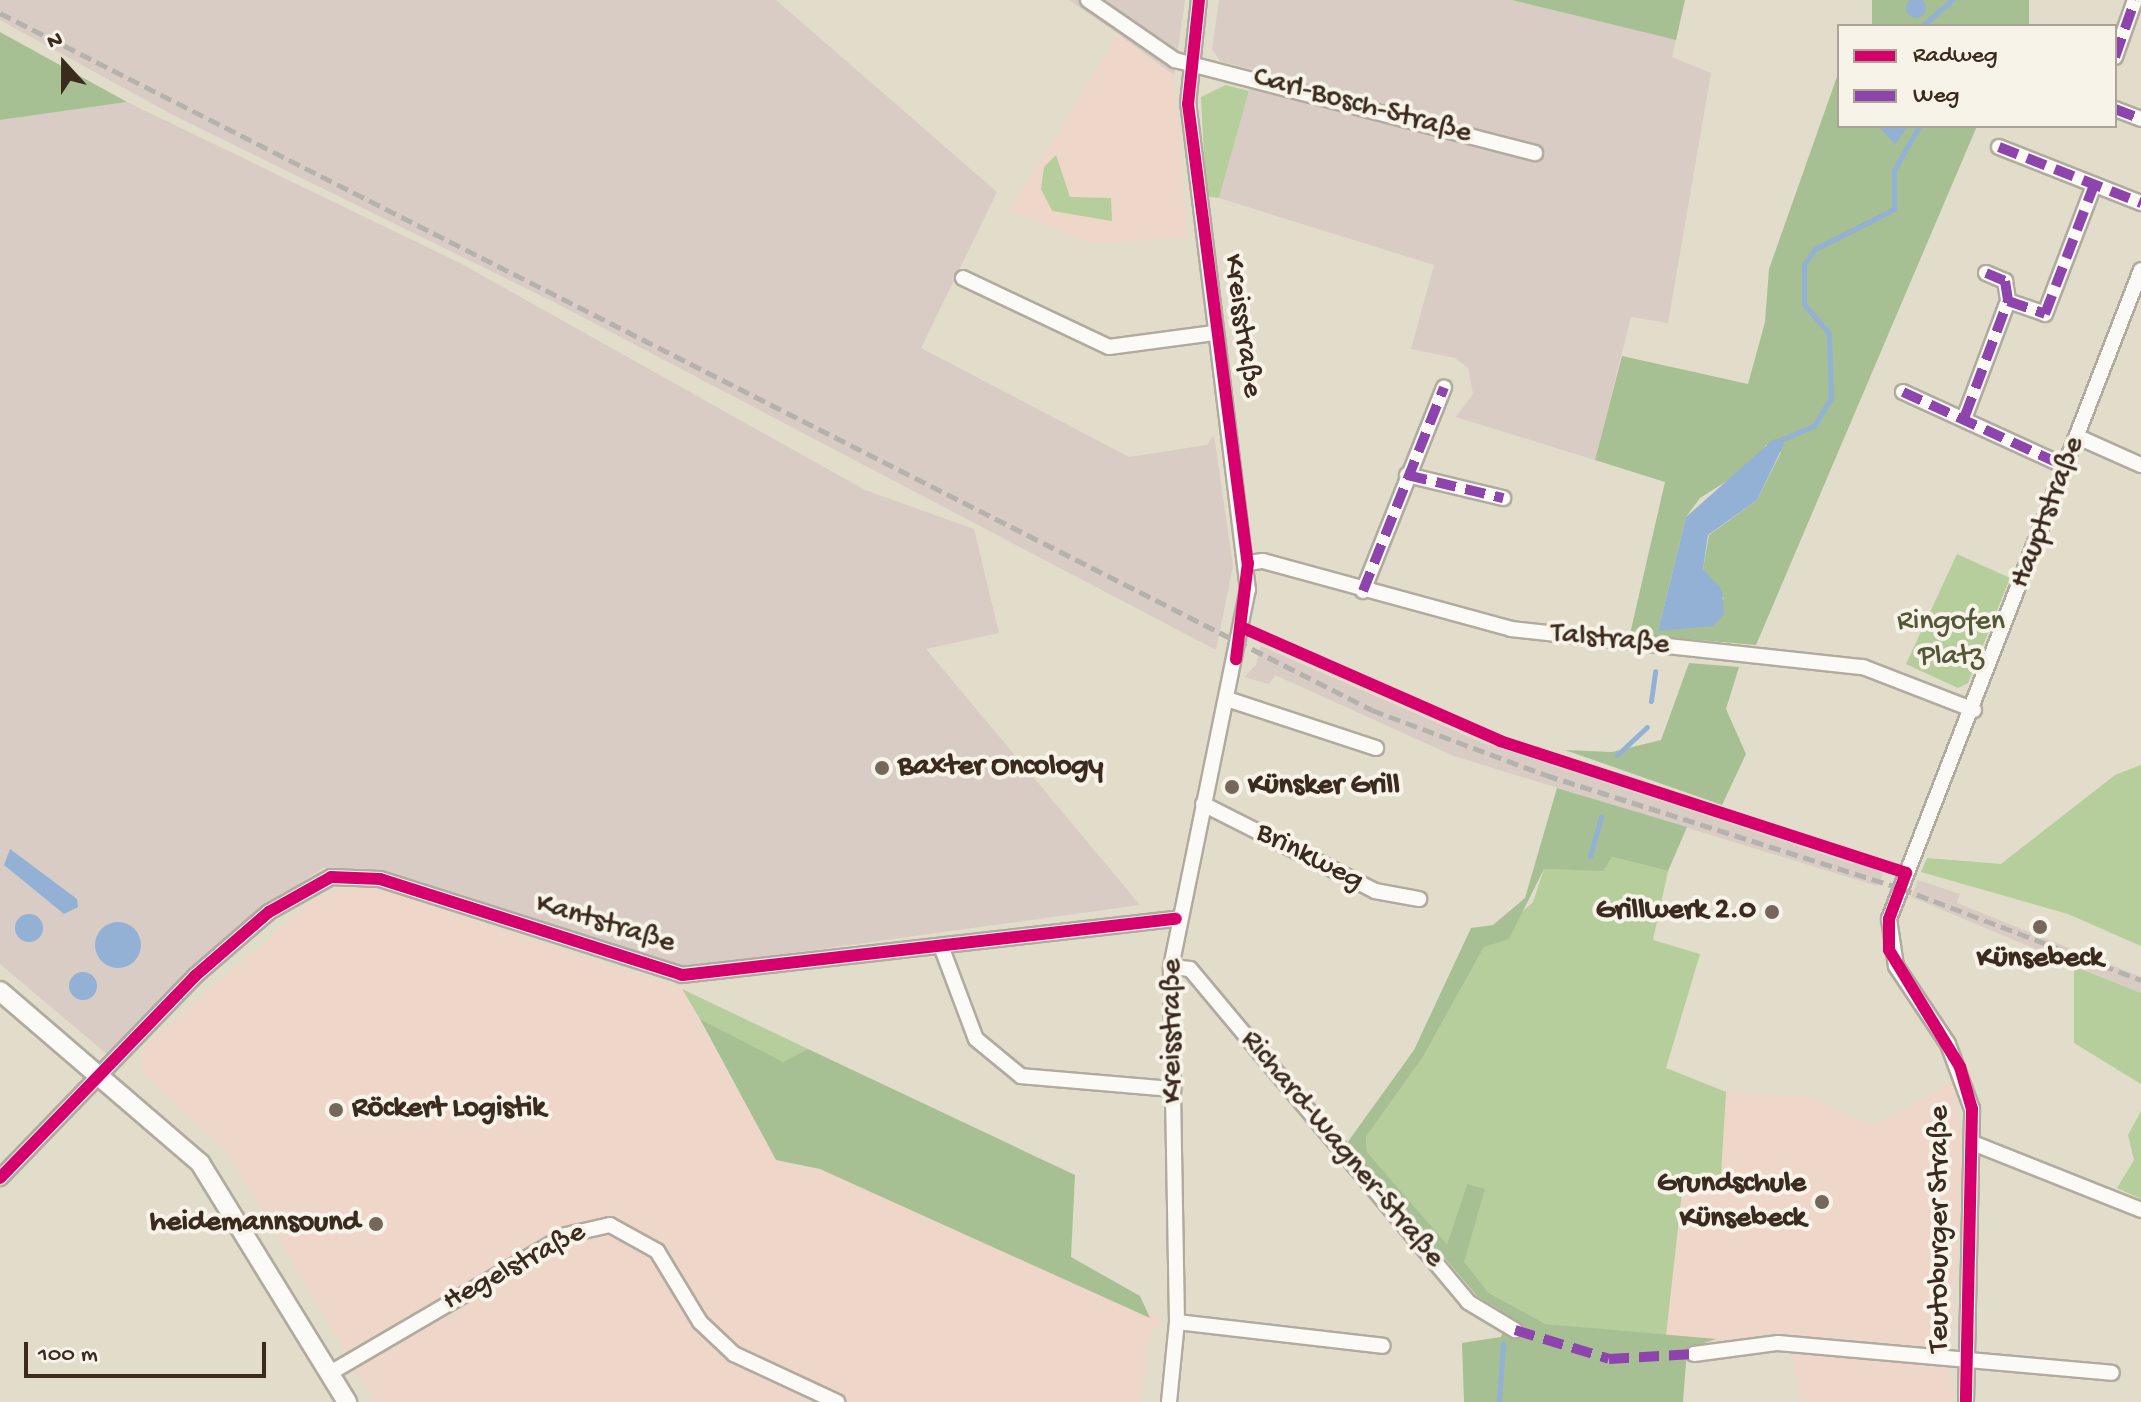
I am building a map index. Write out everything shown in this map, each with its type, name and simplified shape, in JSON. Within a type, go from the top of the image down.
[{"type":"street","name":"Carl-Bosch-Straße","points":[[1088,0],[1189,64],[1535,153]]},
{"type":"street","name":"Kreisstraße","points":[[1169,1402],[1177,1322],[1171,967],[1176,919],[1227,699],[1248,563],[1214,333],[1189,64],[1199,0]]},
{"type":"street","points":[[2117,51],[2135,0]]},
{"type":"street","points":[[2117,110],[2141,119]]},
{"type":"street","points":[[1999,147],[2141,203]]},
{"type":"street","points":[[2008,301],[2045,314],[2094,185]]},
{"type":"street","name":"Hauptstraße","points":[[1900,888],[1974,710],[2141,270]]},
{"type":"street","points":[[1965,416],[2008,301],[2005,281],[1986,273]]},
{"type":"street","points":[[963,278],[1109,347],[1214,333]]},
{"type":"street","points":[[1363,591],[1444,387]]},
{"type":"street","points":[[1903,392],[1965,416],[2067,467]]},
{"type":"street","points":[[2078,437],[2141,465]]},
{"type":"street","points":[[1407,475],[1503,498]]},
{"type":"street","name":"Talstraße","points":[[1248,563],[1263,561],[1363,591],[1511,629],[1863,667],[1974,710]]},
{"type":"street","points":[[1227,699],[1376,748]]},
{"type":"street","name":"Brinkweg","points":[[1203,804],[1375,891],[1419,899]]},
{"type":"street","name":"Kantstraße","points":[[0,1178],[102,1078],[195,976],[269,912],[331,877],[380,879],[682,975],[1176,919]]},
{"type":"street","name":"Teutoburger Straße","points":[[1900,888],[1889,919],[1889,950],[1960,1067],[1973,1143],[1966,1402]]},
{"type":"street","points":[[941,946],[976,1039],[1021,1076],[1173,1089]]},
{"type":"street","name":"Richard-Wagner-Straße","points":[[1171,967],[1190,969],[1468,1302],[1515,1330]]},
{"type":"street","points":[[0,991],[200,1163],[347,1402]]},
{"type":"street","points":[[1973,1143],[2141,1210]]},
{"type":"street","name":"Hegelstraße","points":[[330,1373],[566,1235],[610,1225],[657,1251],[700,1322],[734,1354],[837,1402]]},
{"type":"street","points":[[1177,1322],[1383,1346]]},
{"type":"street","points":[[1694,1354],[1778,1343],[2112,1373]]},
{"type":"shaded area","points":[[0,0],[776,0],[997,192],[921,348],[1129,457],[1207,445],[1214,435],[1233,566],[1216,650],[552,301],[171,114],[0,20]]},
{"type":"shaded area","points":[[1069,0],[1185,0],[1174,75],[1118,34]]},
{"type":"shaded area","points":[[1219,0],[1512,0],[1676,40],[1672,57],[1711,73],[1668,323],[1631,317],[1595,460],[1456,417],[1473,394],[1468,368],[1455,358],[1411,349],[1434,265],[1219,198],[1255,70],[1220,61],[1212,49]]},
{"type":"shaded area","points":[[1118,34],[1174,75],[1188,237],[1094,244],[1009,211]]},
{"type":"shaded area","points":[[127,102],[460,263],[865,490],[974,529],[999,633],[926,649],[1140,905],[683,968],[376,869],[323,868],[262,909],[108,1055],[0,964],[0,120]]},
{"type":"shaded area","points":[[1261,646],[1481,742],[1853,864],[1856,858],[1883,874],[1877,886],[1454,756],[1275,675],[1269,684],[1244,677],[1256,665]]},
{"type":"shaded area","points":[[1918,880],[1960,894],[1957,903],[2141,977],[2141,993],[1911,897]]},
{"type":"shaded area","points":[[365,885],[682,989],[776,1160],[820,1169],[1165,1320],[1151,1330],[1141,1402],[375,1402],[227,1151],[142,1072],[142,1049],[316,898]]},
{"type":"shaded area","name":"Grundschule Künsebeck","points":[[1954,1081],[1962,1161],[1952,1339],[1935,1347],[1774,1333],[1717,1342],[1666,1336],[1684,1173],[1721,1175],[1726,1092],[1811,1097],[1872,1126]]},
{"type":"shaded area","points":[[1792,1349],[1948,1364],[1955,1402],[1799,1402]]},
{"type":"green space","points":[[1512,0],[1685,0],[1676,40]]},
{"type":"green space","points":[[1872,0],[2029,0],[2029,24],[1872,24]]},
{"type":"green space","points":[[0,32],[127,102],[0,120]]},
{"type":"green space","points":[[1837,77],[1837,128],[1976,128],[1756,645],[1630,634],[1665,482],[1595,460],[1622,356],[1748,384],[1765,322],[1769,269]],"holes":[[[1766,445],[1781,452],[1757,500],[1709,535],[1703,569],[1724,599],[1658,631],[1686,517],[1700,498],[1754,464]]]},
{"type":"green space","points":[[1226,85],[1249,91],[1219,198],[1206,196],[1201,97]]},
{"type":"green space","points":[[1056,155],[1070,197],[1111,198],[1112,221],[1052,211],[1041,189],[1044,167]]},
{"type":"green space","name":"Ringofen Platz","points":[[1957,554],[2010,578],[1968,683],[1958,688],[1906,664]]},
{"type":"green space","points":[[1689,663],[1739,667],[1726,709],[1746,754],[1722,805],[1565,750],[1612,752],[1661,740]]},
{"type":"green space","points":[[2141,765],[2141,946],[2068,914],[1921,872],[1927,858],[2001,864],[2115,775]]},
{"type":"green space","points":[[1557,788],[1687,827],[1668,871],[1612,857],[1603,871],[1544,869],[1509,939],[1484,947],[1423,1057],[1366,1137],[1367,1152],[1447,1244],[1467,1184],[1485,1189],[1464,1262],[1489,1293],[1546,1324],[1716,1339],[1687,1349],[1683,1402],[1464,1402],[1462,1343],[1501,1337],[1508,1315],[1477,1296],[1347,1143],[1414,1050],[1471,928],[1493,925],[1525,898]]},
{"type":"green space","points":[[1612,857],[1668,871],[1653,940],[1700,954],[1666,1068],[1726,1092],[1721,1175],[1684,1174],[1666,1336],[1546,1324],[1489,1293],[1463,1262],[1467,1184],[1447,1244],[1367,1152],[1366,1137],[1423,1057],[1484,947],[1533,902],[1544,869],[1603,870]]},
{"type":"green space","points":[[2074,966],[2141,993],[2141,1084],[2074,1043]]},
{"type":"green space","points":[[682,989],[808,1049],[783,1063],[700,1019]]},
{"type":"green space","points":[[700,1019],[783,1062],[808,1049],[1075,1175],[1071,1257],[1140,1296],[1150,1318],[820,1169],[776,1160]]},
{"type":"green space","points":[[2141,1111],[2141,1199],[2117,1188],[2134,1160],[2128,1135]]},
{"type":"water","points":[[1912,-1],[1920,-1],[1925,4],[1925,12],[1920,17],[1912,17],[1907,12],[1907,4]]},
{"type":"water","points":[[1880,128],[1907,128],[1895,144]]},
{"type":"water","points":[[1774,439],[1784,444],[1757,500],[1708,535],[1703,569],[1722,590],[1724,614],[1713,626],[1658,631],[1686,517]]},
{"type":"water","points":[[10,849],[77,899],[78,907],[64,914],[4,865]]},
{"type":"water","points":[[29,914],[39,918],[43,928],[39,938],[29,942],[19,938],[15,928],[19,918]]},
{"type":"water","points":[[118,922],[135,928],[141,945],[135,962],[118,968],[101,962],[95,945],[101,928]]},
{"type":"water","points":[[83,972],[93,976],[97,986],[93,996],[83,1000],[73,996],[69,986],[73,976]]},
{"type":"waterway","points":[[1924,24],[1952,0]]},
{"type":"waterway","points":[[1778,441],[1814,426],[1831,398],[1829,333],[1804,304],[1804,264],[1815,249],[1894,209],[1894,170],[1918,128]]},
{"type":"waterway","points":[[1651,701],[1655,671]]},
{"type":"waterway","points":[[1617,755],[1647,727]]},
{"type":"waterway","points":[[1590,856],[1601,817]]},
{"type":"waterway","points":[[1499,1402],[1503,1343]]},
{"type":"railway","points":[[0,13],[1372,710],[1546,775],[1900,888],[2141,980]]},
{"type":"marked path","points":[[2117,51],[2135,0]]},
{"type":"marked path","points":[[2117,110],[2141,119]]},
{"type":"marked path","points":[[1999,147],[2141,203]]},
{"type":"marked path","points":[[1965,416],[2008,301],[2045,314],[2094,185]]},
{"type":"marked path","points":[[1986,273],[2005,281],[2008,301]]},
{"type":"marked path","points":[[1363,591],[1444,387]]},
{"type":"marked path","points":[[1903,392],[2067,467]]},
{"type":"marked path","points":[[1407,475],[1503,498]]},
{"type":"marked path","points":[[1515,1330],[1609,1359],[1694,1354]]},
{"type":"cycle path","points":[[1199,0],[1188,104],[1248,563],[1236,659]]},
{"type":"cycle path","points":[[1243,628],[1500,741],[1906,873],[1889,919],[1889,950],[1960,1067],[1972,1109],[1966,1402]]},
{"type":"cycle path","points":[[0,1178],[195,976],[269,912],[331,877],[380,879],[682,975],[1176,919]]},
{"type":"place","name":"Baxter Oncology","points":[[882,768]]},
{"type":"place","name":"Künsker Grill","points":[[1232,787]]},
{"type":"place","name":"Grillwerk 2.0","points":[[1772,912]]},
{"type":"place","name":"Künsebeck","points":[[2040,927]]},
{"type":"place","name":"Röckert Logistik","points":[[336,1110]]},
{"type":"place","name":"Grundschule Künsebeck","points":[[1822,1202]]},
{"type":"place","name":"heidemannsound","points":[[376,1224]]}]
